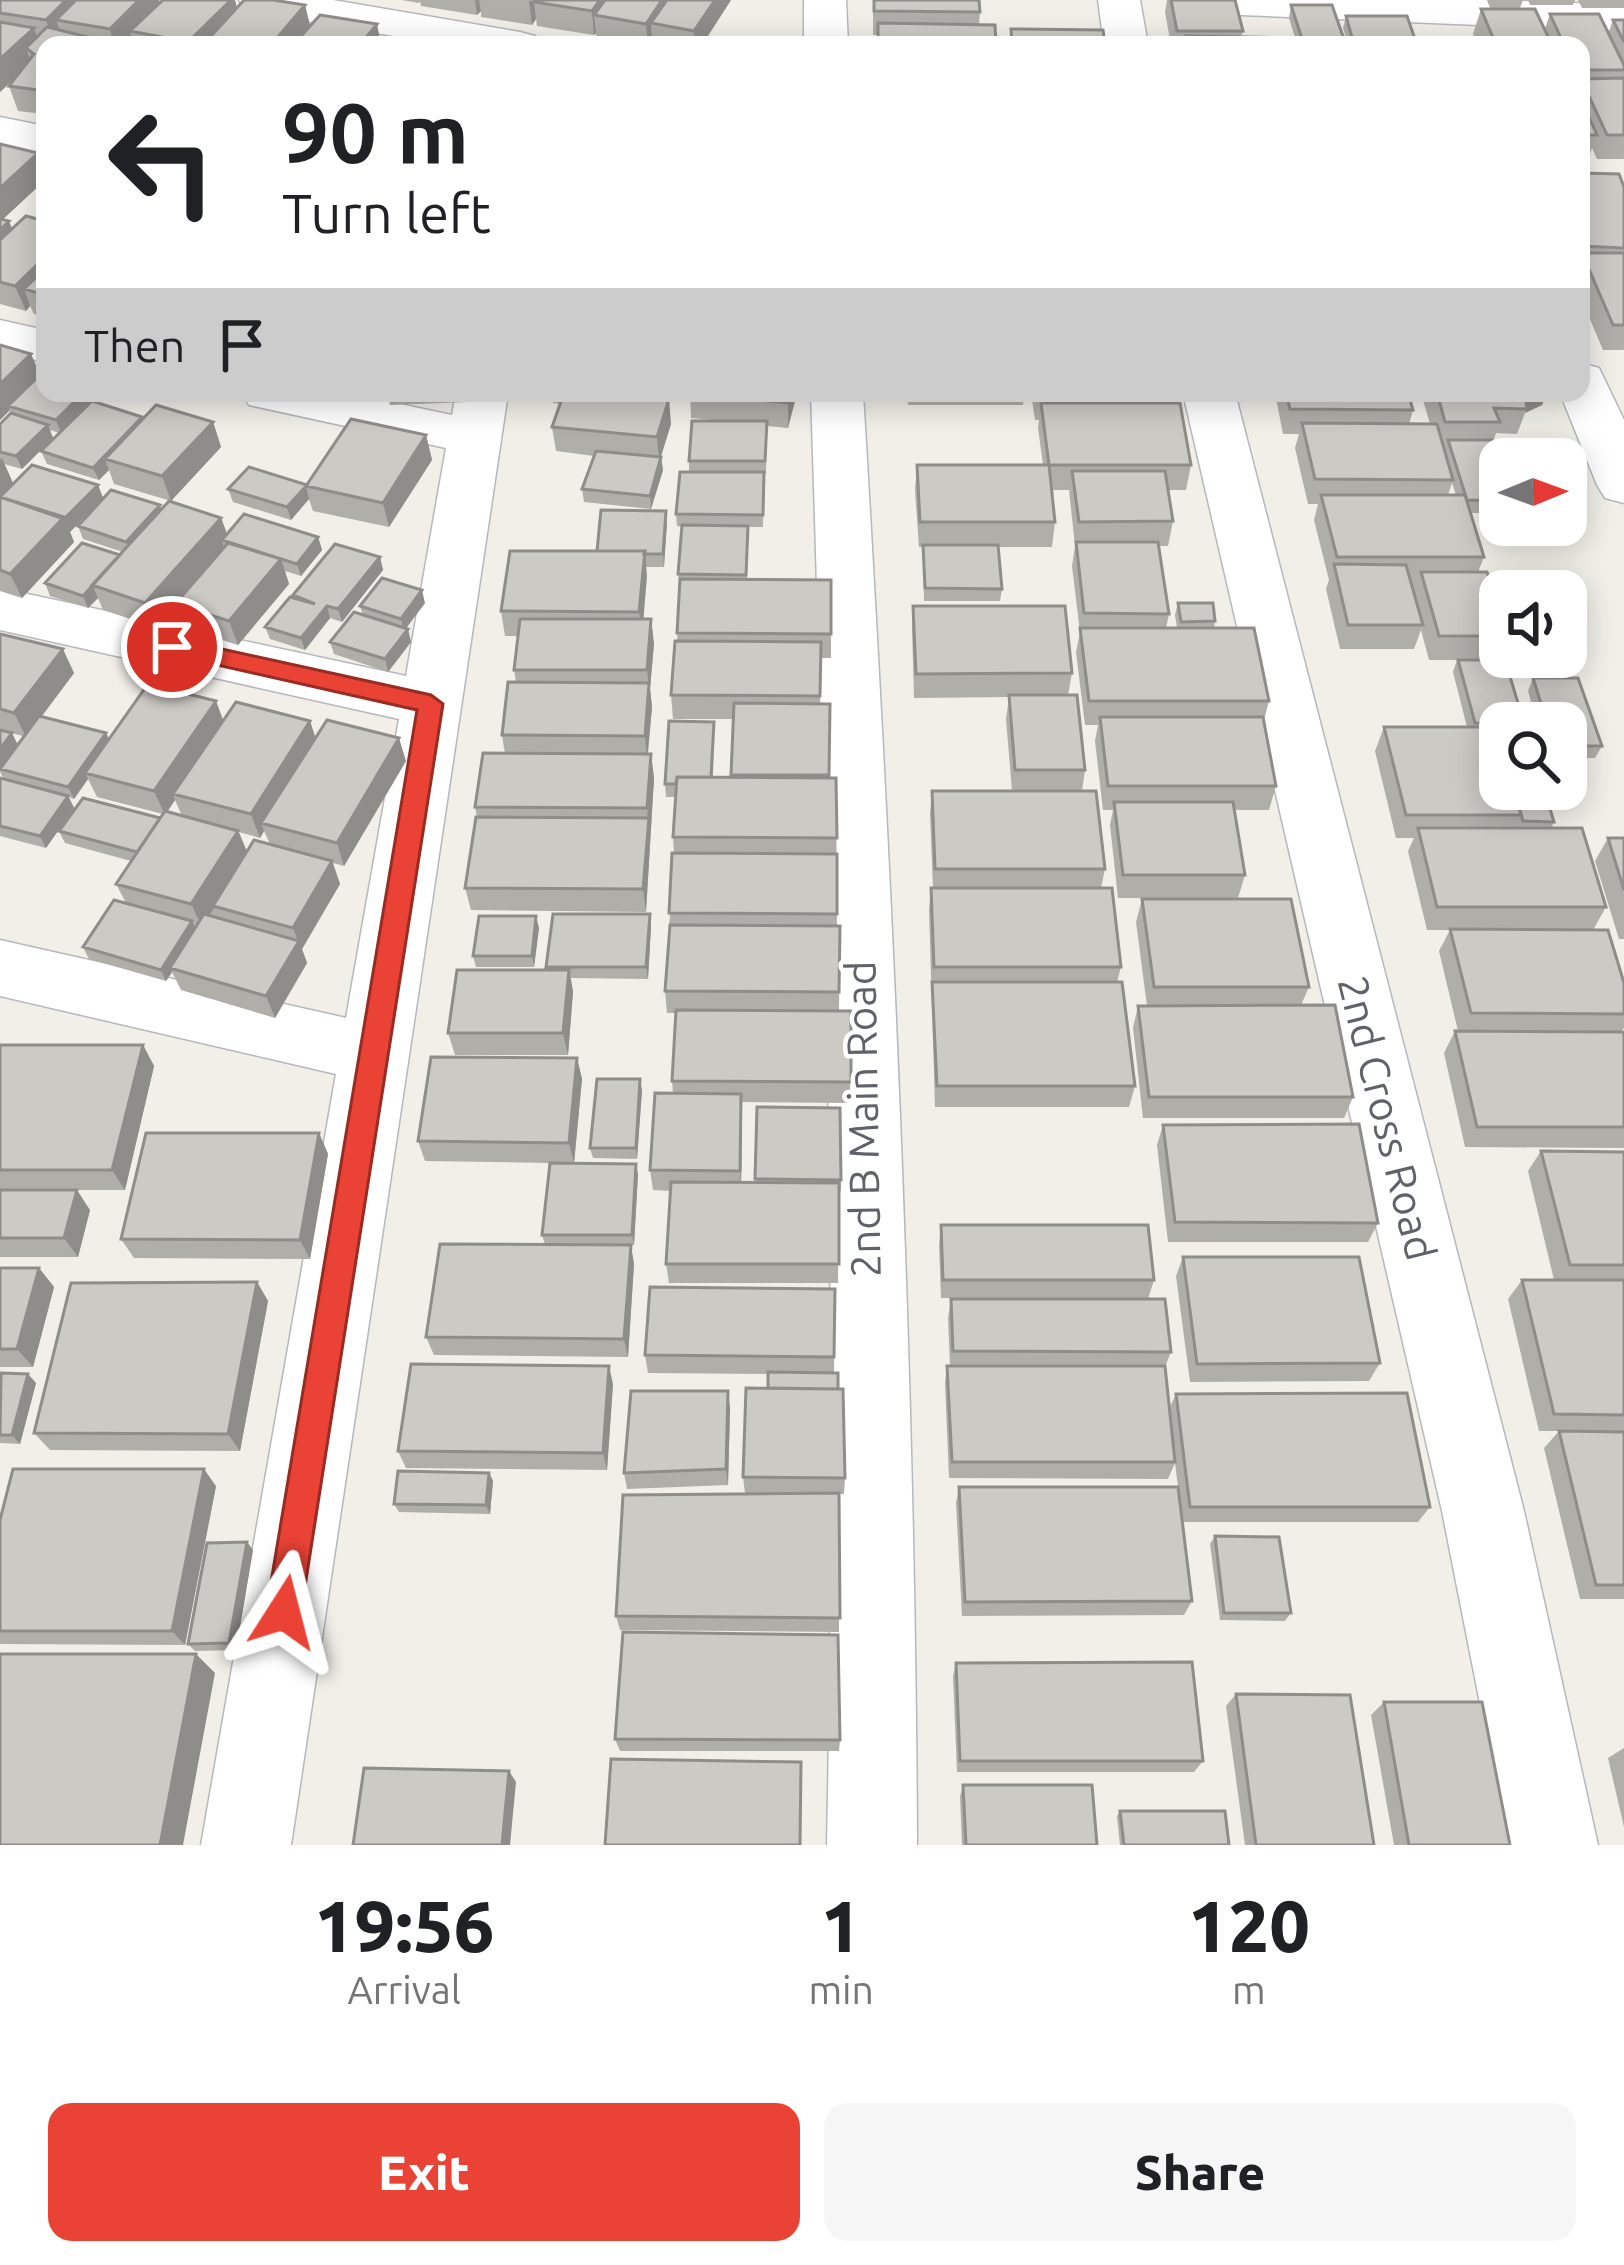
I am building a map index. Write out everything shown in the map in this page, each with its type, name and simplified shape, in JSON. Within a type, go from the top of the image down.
[{"type":"street","points":[[260,0],[468,36]]},
{"type":"street","points":[[825,0],[826,36]]},
{"type":"street","points":[[1119,0],[1125,36]]},
{"type":"street","points":[[1191,0],[1432,18],[1624,18]]},
{"type":"street","points":[[0,131],[36,138]]},
{"type":"street","points":[[0,337],[36,344]]},
{"type":"street","points":[[1596,387],[1624,484]]},
{"type":"street","points":[[246,1845],[478,415],[353,402]]},
{"type":"street","name":"2nd B Main Road","points":[[837,402],[857,826],[874,1633],[872,1845]]},
{"type":"street","name":"2nd Cross Road","points":[[1211,402],[1483,1511],[1553,1845]]},
{"type":"street","points":[[0,609],[431,704]]},
{"type":"street","points":[[0,968],[373,1053]]},
{"type":"building","points":[[0,0],[65,1],[46,20],[0,13]]},
{"type":"building","points":[[76,0],[139,0],[110,29],[56,20]]},
{"type":"building","points":[[163,0],[231,0],[194,36],[130,31]]},
{"type":"building","points":[[244,0],[305,5],[279,36],[211,36]]},
{"type":"building","points":[[536,0],[600,0],[592,11]]},
{"type":"building","points":[[605,0],[662,0],[646,24],[594,15]]},
{"type":"building","points":[[667,0],[715,0],[694,31],[651,23]]},
{"type":"building","points":[[874,0],[979,0],[980,12],[874,11]]},
{"type":"building","points":[[1171,0],[1235,0],[1243,31],[1177,31]]},
{"type":"building","points":[[1291,5],[1332,5],[1343,36],[1301,36]]},
{"type":"building","points":[[1481,9],[1535,9],[1548,36],[1492,36]]},
{"type":"building","points":[[1550,14],[1599,14],[1624,70],[1590,70],[1590,36],[1560,36]]},
{"type":"building","points":[[320,15],[377,24],[367,36],[301,36]]},
{"type":"building","points":[[1346,16],[1407,16],[1414,36],[1352,36]]},
{"type":"building","points":[[1613,20],[1624,20],[1624,42]]},
{"type":"building","points":[[0,22],[34,28],[0,59]]},
{"type":"building","points":[[878,23],[995,25],[996,36],[878,36]]},
{"type":"building","points":[[47,27],[84,36],[38,36]]},
{"type":"building","points":[[1011,29],[1103,30],[1104,36],[1011,36]]},
{"type":"building","points":[[36,38],[36,90],[9,86],[34,54],[26,48]]},
{"type":"building","points":[[1624,78],[1624,135],[1607,135],[1590,98],[1590,79]]},
{"type":"building","points":[[0,144],[36,153],[36,155],[0,188]]},
{"type":"building","points":[[1590,173],[1619,174],[1624,187],[1624,248],[1590,246]]},
{"type":"building","points":[[26,216],[36,219],[36,266],[15,286],[0,282],[0,240]]},
{"type":"building","points":[[1590,253],[1624,253],[1624,325],[1613,325],[1590,272]]},
{"type":"building","points":[[0,345],[31,354],[0,384]]},
{"type":"building","points":[[36,379],[36,402],[74,402],[56,420],[8,406]]},
{"type":"building","points":[[91,402],[142,417],[93,468],[41,451]]},
{"type":"building","points":[[561,402],[668,402],[657,437],[552,427]]},
{"type":"building","points":[[1288,402],[1411,402],[1413,410],[1290,409]]},
{"type":"building","points":[[1439,402],[1526,402],[1527,409],[1494,408],[1500,422],[1445,422]]},
{"type":"building","points":[[1041,403],[1180,403],[1191,465],[1049,465]]},
{"type":"building","points":[[156,405],[213,422],[162,476],[105,459]]},
{"type":"building","points":[[11,413],[48,425],[16,456],[0,452],[0,424]]},
{"type":"building","points":[[351,419],[426,435],[383,503],[306,486]]},
{"type":"building","points":[[692,421],[767,421],[765,461],[689,461]]},
{"type":"building","points":[[1302,423],[1437,424],[1453,480],[1315,479]]},
{"type":"building","points":[[1448,440],[1479,440],[1479,500],[1467,500]]},
{"type":"building","points":[[596,451],[661,457],[650,496],[582,489]]},
{"type":"building","points":[[32,465],[98,485],[64,519],[0,497]]},
{"type":"building","points":[[917,465],[1049,465],[1055,522],[920,522]]},
{"type":"building","points":[[249,467],[307,485],[287,507],[228,489]]},
{"type":"building","points":[[1072,471],[1165,471],[1173,521],[1079,522]]},
{"type":"building","points":[[680,472],[764,472],[763,515],[676,514]]},
{"type":"building","points":[[111,490],[160,505],[126,542],[78,526]]},
{"type":"building","points":[[1321,495],[1465,495],[1484,557],[1337,557]]},
{"type":"building","points":[[0,497],[64,517],[10,574],[0,570]]},
{"type":"building","points":[[169,501],[221,518],[145,603],[92,585]]},
{"type":"building","points":[[601,510],[666,511],[663,554],[597,551]]},
{"type":"building","points":[[244,514],[318,537],[297,564],[222,540]]},
{"type":"building","points":[[682,525],[748,526],[746,575],[678,574]]},
{"type":"building","points":[[1076,542],[1158,542],[1169,614],[1084,613]]},
{"type":"building","points":[[82,543],[120,555],[83,596],[45,583]]},
{"type":"building","points":[[228,543],[281,559],[229,621],[175,604]]},
{"type":"building","points":[[335,544],[380,557],[338,609],[327,606],[301,638],[265,627],[290,597],[315,604],[293,595]]},
{"type":"building","points":[[923,545],[998,545],[1002,589],[925,588]]},
{"type":"building","points":[[510,551],[645,551],[639,612],[501,611]]},
{"type":"building","points":[[1334,564],[1406,565],[1423,625],[1348,625]]},
{"type":"building","points":[[1421,572],[1479,572],[1479,636],[1439,636]]},
{"type":"building","points":[[382,578],[422,590],[401,619],[360,606]]},
{"type":"building","points":[[680,579],[831,580],[831,634],[677,633]]},
{"type":"building","points":[[1178,603],[1213,603],[1215,621],[1181,622]]},
{"type":"building","points":[[913,606],[1065,606],[1072,673],[916,674]]},
{"type":"building","points":[[354,612],[408,629],[385,659],[330,642]]},
{"type":"building","points":[[520,619],[651,619],[647,670],[514,670]]},
{"type":"building","points":[[1080,628],[1254,628],[1269,701],[1089,701]]},
{"type":"building","points":[[0,634],[63,649],[14,713],[0,709]]},
{"type":"building","points":[[675,641],[821,642],[820,696],[671,695]]},
{"type":"building","points":[[1458,660],[1479,660],[1479,678],[1510,678],[1518,702],[1479,702],[1479,723],[1475,723]]},
{"type":"building","points":[[1533,678],[1578,678],[1586,702],[1540,702]]},
{"type":"building","points":[[508,682],[649,683],[645,736],[502,735]]},
{"type":"building","points":[[148,684],[216,701],[154,791],[85,773]]},
{"type":"building","points":[[1009,695],[1077,695],[1085,770],[1015,770]]},
{"type":"building","points":[[236,702],[310,721],[251,814],[173,794]]},
{"type":"building","points":[[734,703],[830,704],[829,775],[731,775]]},
{"type":"building","points":[[1587,704],[1602,746],[1587,746]]},
{"type":"building","points":[[39,716],[106,733],[68,787],[0,769]]},
{"type":"building","points":[[1100,717],[1263,717],[1276,786],[1108,786]]},
{"type":"building","points":[[327,720],[399,738],[337,843],[261,823]]},
{"type":"building","points":[[669,721],[714,722],[711,777],[677,777],[676,784],[665,784]]},
{"type":"building","points":[[1384,727],[1479,727],[1479,810],[1520,810],[1521,815],[1406,815]]},
{"type":"building","points":[[0,730],[12,733],[0,749]]},
{"type":"building","points":[[483,753],[651,754],[647,808],[475,807]]},
{"type":"building","points":[[677,777],[836,778],[837,838],[673,837]]},
{"type":"building","points":[[0,778],[68,796],[40,836],[0,826]]},
{"type":"building","points":[[932,791],[1096,791],[1105,869],[935,869]]},
{"type":"building","points":[[83,798],[160,818],[137,852],[59,831]]},
{"type":"building","points":[[1114,802],[1233,802],[1245,875],[1123,875]]},
{"type":"building","points":[[1520,810],[1550,810],[1554,822],[1523,821]]},
{"type":"building","points":[[165,811],[238,831],[191,904],[116,884]]},
{"type":"building","points":[[476,817],[649,818],[643,889],[465,888]]},
{"type":"building","points":[[1418,828],[1582,828],[1606,907],[1437,907]]},
{"type":"building","points":[[1608,838],[1624,838],[1624,890]]},
{"type":"building","points":[[254,840],[332,861],[293,928],[213,906]]},
{"type":"building","points":[[672,853],[837,854],[837,914],[669,913]]},
{"type":"building","points":[[931,888],[1112,888],[1121,967],[934,967]]},
{"type":"building","points":[[1142,899],[1291,899],[1309,987],[1154,987]]},
{"type":"building","points":[[114,900],[192,921],[161,970],[83,947]]},
{"type":"building","points":[[204,914],[299,941],[266,996],[170,968]]},
{"type":"building","points":[[553,914],[650,914],[646,967],[546,967]]},
{"type":"building","points":[[479,916],[536,916],[532,956],[473,956]]},
{"type":"building","points":[[670,925],[840,926],[839,992],[665,991]]},
{"type":"building","points":[[1450,929],[1608,930],[1624,983],[1624,1014],[1471,1013]]},
{"type":"building","points":[[457,970],[569,970],[563,1033],[448,1033]]},
{"type":"building","points":[[932,982],[1122,982],[1135,1086],[937,1086]]},
{"type":"building","points":[[1335,1005],[1353,1097],[1149,1097],[1138,1006]]},
{"type":"building","points":[[676,1010],[851,1011],[851,1082],[672,1081]]},
{"type":"building","points":[[1455,1031],[1624,1032],[1624,1127],[1477,1127]]},
{"type":"building","points":[[0,1045],[143,1045],[112,1170],[0,1170]]},
{"type":"building","points":[[431,1057],[577,1058],[569,1143],[418,1141]]},
{"type":"building","points":[[597,1079],[640,1079],[636,1148],[590,1148]]},
{"type":"building","points":[[655,1093],[741,1094],[740,1171],[650,1170]]},
{"type":"building","points":[[757,1107],[840,1108],[841,1180],[755,1179]]},
{"type":"building","points":[[1359,1124],[1378,1223],[1175,1222],[1163,1125]]},
{"type":"building","points":[[146,1133],[319,1133],[300,1240],[121,1239]]},
{"type":"building","points":[[1541,1151],[1624,1152],[1624,1265],[1570,1265]]},
{"type":"building","points":[[550,1163],[636,1164],[632,1235],[542,1235]]},
{"type":"building","points":[[671,1182],[839,1183],[839,1264],[666,1264]]},
{"type":"building","points":[[0,1190],[77,1190],[64,1238],[0,1238]]},
{"type":"building","points":[[941,1225],[1148,1225],[1154,1280],[943,1280]]},
{"type":"building","points":[[440,1244],[631,1245],[624,1339],[426,1337]]},
{"type":"building","points":[[1183,1257],[1359,1257],[1380,1363],[1197,1364]]},
{"type":"building","points":[[0,1268],[39,1268],[17,1349],[0,1349]]},
{"type":"building","points":[[1522,1280],[1624,1280],[1624,1415],[1554,1414]]},
{"type":"building","points":[[257,1282],[228,1434],[34,1433],[71,1283]]},
{"type":"building","points":[[650,1287],[835,1289],[834,1357],[645,1355]]},
{"type":"building","points":[[951,1299],[1165,1299],[1171,1352],[953,1351]]},
{"type":"building","points":[[411,1364],[609,1366],[603,1453],[398,1451]]},
{"type":"building","points":[[947,1366],[1165,1366],[1175,1462],[952,1462]]},
{"type":"building","points":[[768,1372],[838,1373],[838,1389],[768,1388]]},
{"type":"building","points":[[1,1373],[28,1374],[12,1435],[0,1435]]},
{"type":"building","points":[[746,1388],[843,1389],[845,1478],[743,1477]]},
{"type":"building","points":[[631,1391],[728,1391],[726,1469],[624,1473]]},
{"type":"building","points":[[1407,1393],[1430,1507],[1190,1507],[1176,1394]]},
{"type":"building","points":[[1559,1431],[1624,1432],[1624,1585],[1596,1585]]},
{"type":"building","points":[[13,1469],[204,1469],[172,1631],[0,1631],[0,1520]]},
{"type":"building","points":[[398,1471],[489,1473],[486,1505],[394,1504]]},
{"type":"building","points":[[959,1487],[1178,1487],[1192,1601],[965,1602]]},
{"type":"building","points":[[839,1493],[840,1618],[616,1616],[623,1495]]},
{"type":"building","points":[[1215,1536],[1279,1537],[1291,1613],[1224,1613]]},
{"type":"building","points":[[247,1542],[229,1643],[188,1644],[207,1543]]},
{"type":"building","points":[[623,1632],[838,1635],[840,1740],[615,1739]]},
{"type":"building","points":[[0,1654],[196,1654],[160,1845],[0,1845]]},
{"type":"building","points":[[1192,1662],[1203,1761],[960,1761],[956,1663]]},
{"type":"building","points":[[1236,1694],[1350,1695],[1374,1845],[1256,1845]]},
{"type":"building","points":[[1384,1702],[1482,1702],[1510,1845],[1409,1845]]},
{"type":"building","points":[[611,1759],[801,1762],[800,1845],[605,1845]]},
{"type":"building","points":[[364,1768],[509,1771],[502,1845],[353,1845]]},
{"type":"building","points":[[963,1785],[1092,1785],[1097,1845],[966,1845]]},
{"type":"building","points":[[1120,1811],[1225,1811],[1229,1845],[1124,1845]]},
{"type":"route","points":[[172,647],[431,704],[284,1612]]}]
